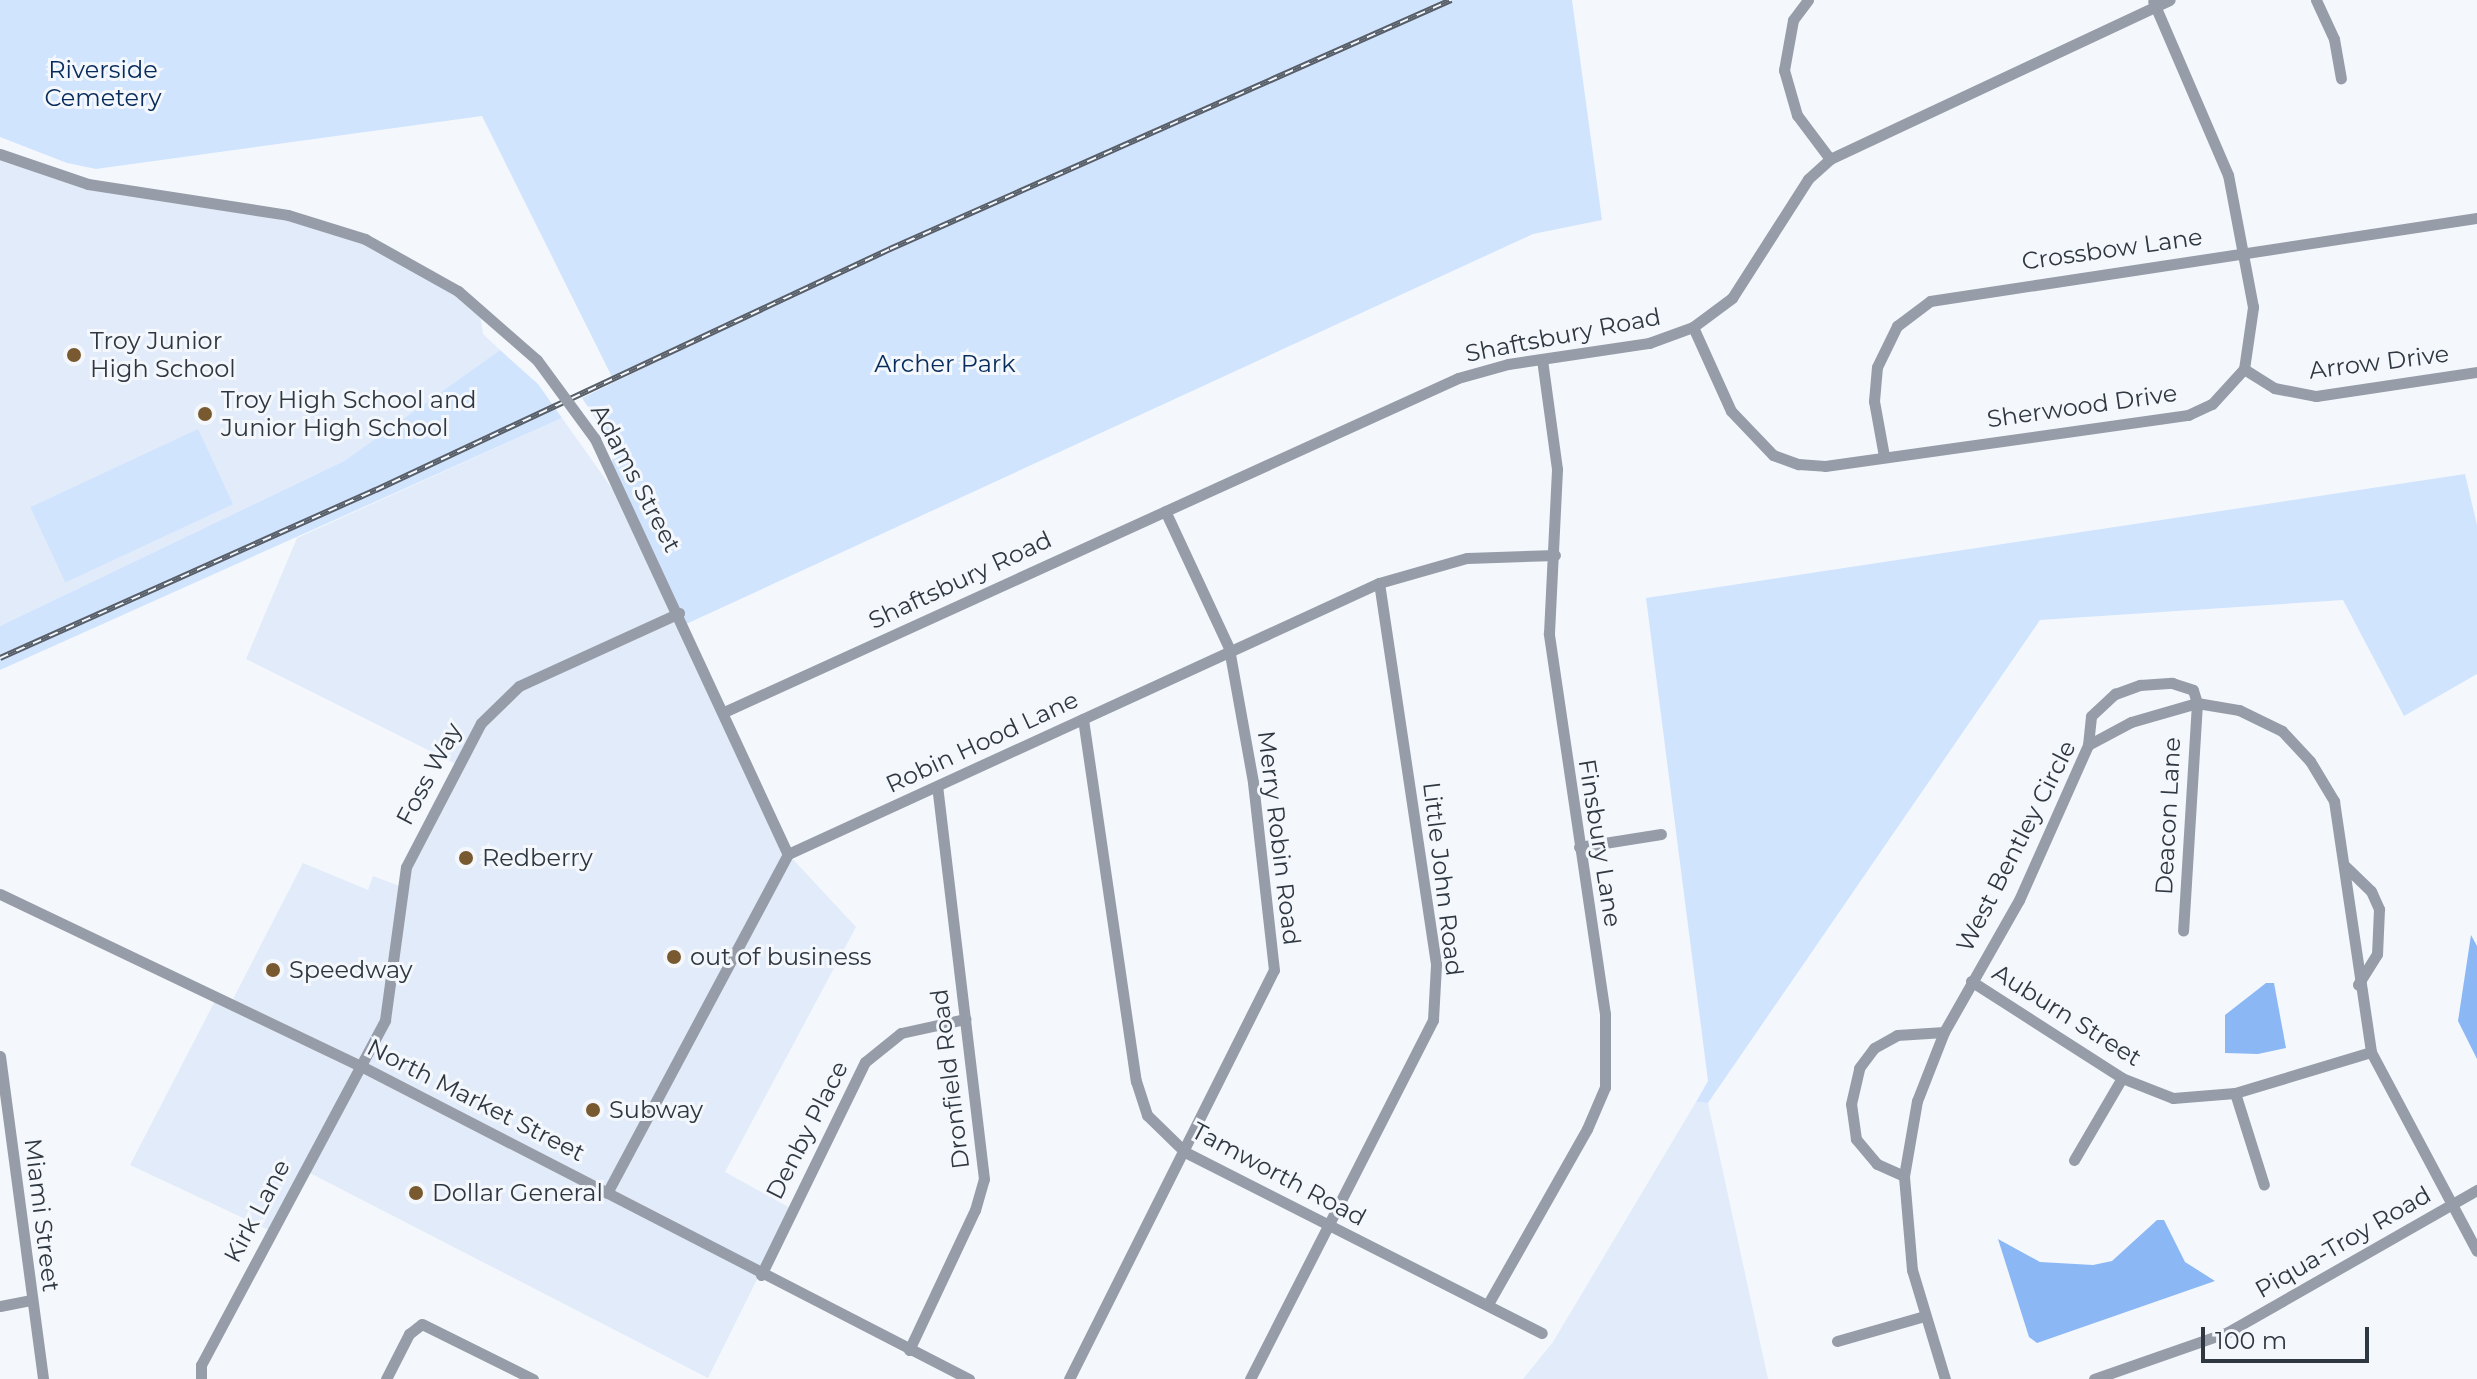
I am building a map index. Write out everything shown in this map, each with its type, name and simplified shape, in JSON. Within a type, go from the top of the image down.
[{"type":"street","points":[[1808,0],[1793,20],[1784,70],[1797,115],[1830,159]]},
{"type":"street","name":"Shaftsbury Road","points":[[724,712],[1458,378],[1542,359],[1649,343],[1693,327],[1732,298],[1808,179],[1830,159],[2154,3],[2170,0]]},
{"type":"street","points":[[2316,0],[2334,39],[2341,78]]},
{"type":"street","points":[[2154,3],[2228,175],[2254,323],[2244,369]]},
{"type":"street","name":"Adams Street","points":[[0,154],[88,184],[288,215],[365,239],[458,291],[537,360],[595,439],[679,613],[788,854]]},
{"type":"street","name":"Crossbow Lane","points":[[1884,456],[1874,401],[1877,367],[1897,326],[1930,301],[2477,218]]},
{"type":"street","name":"Sherwood Drive","points":[[1693,327],[1731,411],[1773,455],[1825,466],[2188,415],[2223,395],[2244,369]]},
{"type":"street","name":"Finsbury Lane","points":[[1488,1304],[1587,1129],[1605,1087],[1605,1014],[1549,633],[1557,469],[1542,359]]},
{"type":"street","name":"Arrow Drive","points":[[2244,369],[2274,388],[2316,396],[2477,372]]},
{"type":"street","name":"Merry Robin Road","points":[[1069,1379],[1274,970],[1253,782],[1229,648],[1165,511]]},
{"type":"street","name":"Robin Hood Lane","points":[[788,854],[1083,719],[1229,648],[1379,583],[1467,558],[1555,555]]},
{"type":"street","name":"Little John Road","points":[[1250,1379],[1433,1020],[1436,964],[1379,583]]},
{"type":"street","name":"Foss Way","points":[[361,1066],[385,1020],[406,867],[481,723],[519,686],[679,613]]},
{"type":"street","points":[[2088,745],[2091,716],[2115,694],[2140,685],[2172,683],[2193,690],[2197,703]]},
{"type":"street","name":"West Bentley Circle","points":[[1945,1379],[1912,1270],[1904,1176],[1917,1101],[1944,1032],[2019,900],[2088,745],[2131,722],[2197,703],[2239,710],[2282,731],[2310,761],[2334,801],[2358,984],[2371,1052],[2450,1206],[2477,1251]]},
{"type":"street","name":"Deacon Lane","points":[[2183,931],[2197,703]]},
{"type":"street","name":"Tamworth Road","points":[[1083,719],[1136,1081],[1147,1115],[1185,1152],[1327,1227],[1542,1333]]},
{"type":"street","name":"Dronfield Road","points":[[909,1350],[975,1210],[984,1179],[937,787]]},
{"type":"street","points":[[1579,847],[1661,834]]},
{"type":"street","points":[[607,1193],[788,854]]},
{"type":"street","points":[[2344,865],[2371,891],[2379,909],[2377,954],[2358,984]]},
{"type":"street","name":"North Market Street","points":[[0,894],[361,1066],[761,1275],[969,1379]]},
{"type":"street","name":"Auburn Street","points":[[1971,981],[2122,1078],[2173,1098],[2235,1093],[2371,1052]]},
{"type":"street","name":"Denby Place","points":[[761,1275],[865,1062],[901,1033],[965,1019]]},
{"type":"street","points":[[1904,1176],[1877,1164],[1856,1139],[1851,1104],[1859,1068],[1874,1048],[1897,1035],[1944,1032]]},
{"type":"street","name":"Miami Street","points":[[0,1056],[6,1152],[43,1379]]},
{"type":"street","name":"Kirk Lane","points":[[201,1379],[201,1365],[361,1066]]},
{"type":"street","points":[[2074,1160],[2122,1078]]},
{"type":"street","points":[[2235,1093],[2264,1185]]},
{"type":"street","name":"Piqua-Troy Road","points":[[2094,1379],[2228,1332],[2477,1190]]},
{"type":"street","points":[[0,1306],[31,1300]]},
{"type":"street","points":[[1837,1341],[1925,1316]]},
{"type":"street","points":[[386,1379],[409,1334],[422,1324],[533,1379]]},
{"type":"shaded area","name":"Troy High School and Junior High School","points":[[0,154],[38,170],[340,230],[479,306],[483,334],[500,350],[344,461],[0,626]]},
{"type":"shaded area","points":[[562,418],[643,532],[788,854],[856,927],[725,1172],[792,1209],[708,1378],[304,1170],[271,1231],[130,1165],[217,997],[231,1003],[303,863],[368,890],[373,876],[402,887],[456,764],[246,659],[297,538]]},
{"type":"shaded area","points":[[1696,1102],[1708,1103],[1768,1379],[1523,1379],[1553,1342]]},
{"type":"green space","points":[[0,0],[1572,0],[1602,220],[1533,234],[684,625],[612,468],[613,445],[582,398],[836,274],[612,377],[482,116],[96,169],[67,163],[0,137]]},
{"type":"green space","points":[[500,350],[538,384],[562,418],[0,670],[0,626],[344,461]]},
{"type":"green space","points":[[198,429],[233,504],[65,582],[30,507]]},
{"type":"green space","points":[[2465,474],[2477,525],[2477,674],[2404,716],[2343,600],[2040,620],[1708,1103],[1696,1102],[1708,1081],[1646,598]]},
{"type":"water","points":[[2471,935],[2477,946],[2477,1059],[2458,1021]]},
{"type":"water","points":[[2266,983],[2274,983],[2286,1048],[2258,1054],[2225,1053],[2225,1015]]},
{"type":"water","points":[[2157,1220],[2164,1220],[2185,1262],[2215,1281],[2037,1343],[2029,1337],[1998,1239],[2040,1262],[2093,1265],[2112,1261]]},
{"type":"railway","points":[[0,658],[376,490],[890,249],[1451,0]]},
{"type":"place","name":"Troy Junior High School","points":[[74,355]]},
{"type":"place","name":"Troy High School and Junior High School","points":[[205,414]]},
{"type":"place","name":"Redberry","points":[[466,858]]},
{"type":"place","name":"out of business","points":[[674,957]]},
{"type":"place","name":"Speedway","points":[[273,970]]},
{"type":"place","name":"Subway","points":[[593,1110]]},
{"type":"place","name":"Dollar General","points":[[416,1193]]},
{"type":"park label","name":"Riverside Cemetery","points":[[103,84]]},
{"type":"park label","name":"Archer Park","points":[[945,364]]}]
